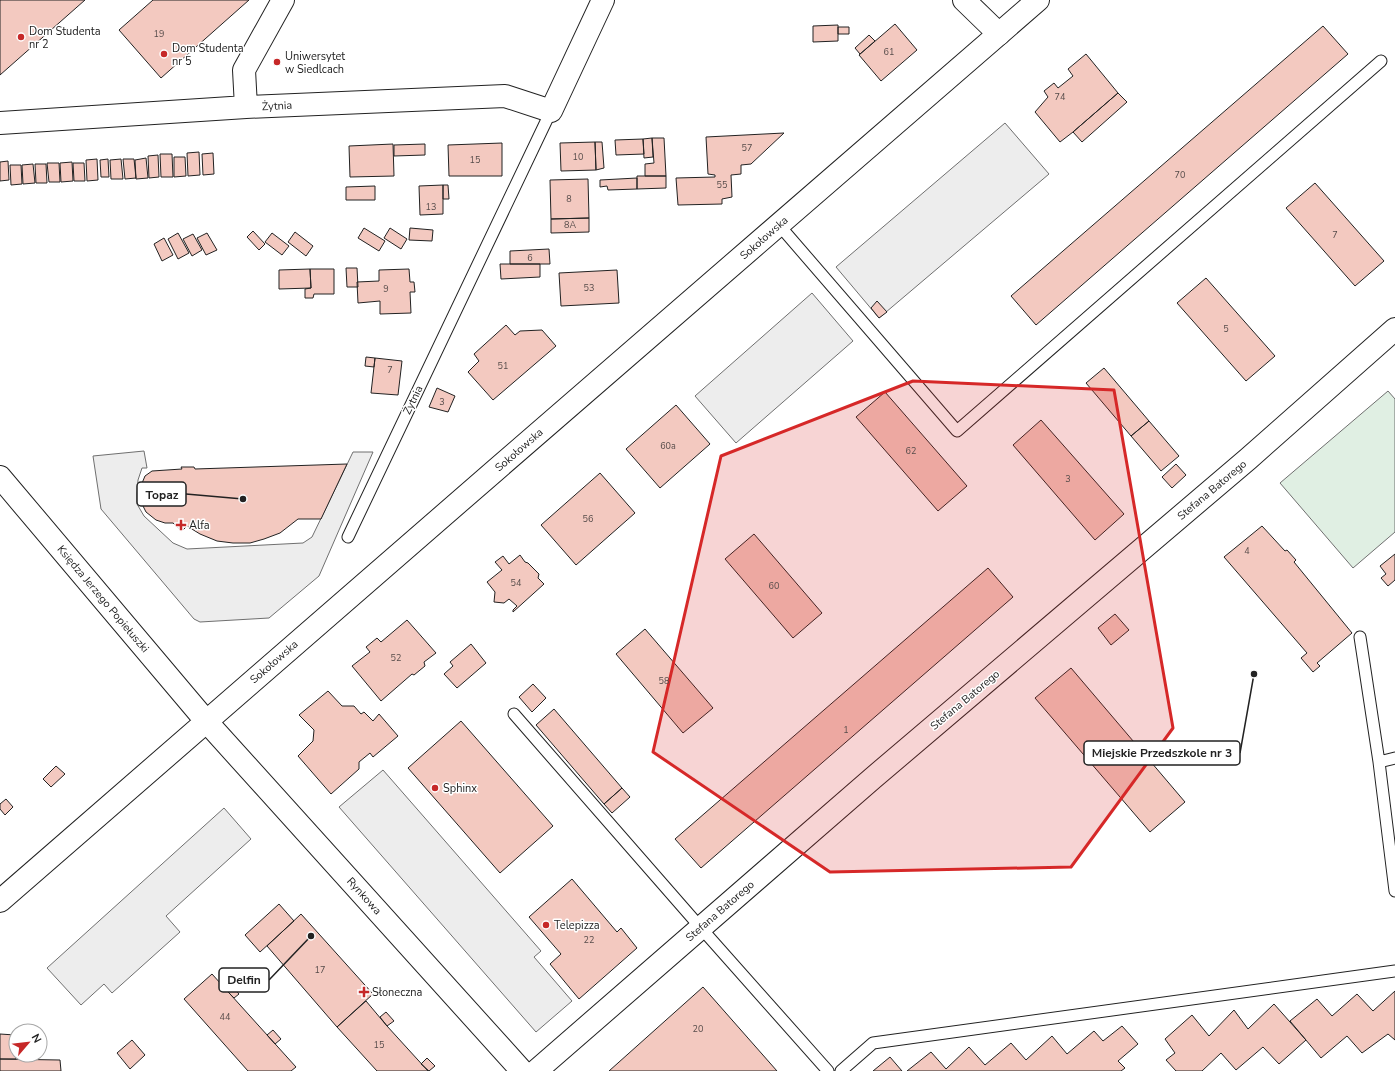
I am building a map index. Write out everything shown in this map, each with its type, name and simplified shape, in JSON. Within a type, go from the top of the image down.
[{"type":"street","points":[[246,107],[244,70],[283,0]]},
{"type":"street","name":"Żytnia","points":[[0,123],[246,107],[505,96],[551,111],[603,0]]},
{"type":"street","points":[[964,0],[1000,34]]},
{"type":"street","name":"Sokołowska","points":[[0,901],[354,592],[1038,0]]},
{"type":"street","name":"Stefana Batorego","points":[[536,1071],[879,773],[1248,460],[1395,329]]},
{"type":"street","name":"Księdza Jerzego Popiełuszki","points":[[0,477],[206,722]]},
{"type":"street","name":"Rynkowa","points":[[206,722],[522,1071]]},
{"type":"lane","points":[[779,225],[957,431],[1381,61]]},
{"type":"lane","name":"Żytnia","points":[[348,537],[551,111]]},
{"type":"lane","points":[[1360,637],[1379,762],[1395,891]]},
{"type":"lane","points":[[514,714],[700,928],[828,1071]]},
{"type":"lane","points":[[1379,762],[1395,758]]},
{"type":"lane","points":[[841,1071],[874,1043],[1395,971]]},
{"type":"highlighted area","points":[[913,381],[1114,390],[1173,728],[1071,867],[830,872],[653,752],[721,456]]},
{"type":"green space","points":[[1388,391],[1395,399],[1395,532],[1353,568],[1280,483]]},
{"type":"shaded area","points":[[1005,123],[1049,174],[879,318],[836,267]]},
{"type":"shaded area","points":[[812,293],[853,341],[736,443],[695,396]]},
{"type":"shaded area","points":[[144,451],[147,468],[142,468],[138,480],[137,504],[144,516],[173,543],[187,549],[303,543],[312,537],[353,452],[373,452],[319,576],[269,618],[200,622],[194,619],[101,509],[93,456]]},
{"type":"shaded area","points":[[383,770],[541,951],[534,957],[572,1001],[536,1032],[339,807]]},
{"type":"shaded area","points":[[224,808],[251,839],[166,916],[180,932],[112,993],[104,984],[81,1005],[47,968]]},
{"type":"building","name":"Dom Studenta nr 2","points":[[0,0],[85,0],[0,75]]},
{"type":"building","name":"Dom Studenta nr 5","points":[[153,0],[249,0],[161,78],[119,30]]},
{"type":"building","points":[[895,24],[917,50],[881,81],[859,55]]},
{"type":"building","points":[[838,25],[838,41],[813,42],[813,26]]},
{"type":"building","points":[[1323,26],[1348,54],[1036,325],[1011,296]]},
{"type":"building","points":[[838,27],[849,27],[849,34],[838,34]]},
{"type":"building","points":[[869,35],[875,41],[860,54],[855,48]]},
{"type":"building","points":[[1086,54],[1118,93],[1060,142],[1035,112],[1048,97],[1044,91],[1054,83],[1058,88],[1073,76],[1068,69]]},
{"type":"building","points":[[1118,93],[1127,102],[1082,142],[1073,132]]},
{"type":"building","points":[[784,133],[751,164],[741,165],[741,174],[731,175],[732,197],[722,199],[722,204],[678,205],[676,178],[715,177],[715,175],[708,174],[706,137]]},
{"type":"building","points":[[652,138],[653,157],[644,158],[643,139]]},
{"type":"building","points":[[652,138],[664,138],[666,176],[645,176],[645,164],[654,163]]},
{"type":"building","points":[[643,139],[644,154],[616,155],[615,140]]},
{"type":"building","points":[[595,142],[596,170],[561,171],[560,143]]},
{"type":"building","points":[[595,142],[602,142],[604,168],[596,170]]},
{"type":"building","points":[[502,143],[502,176],[449,176],[448,145]]},
{"type":"building","points":[[393,144],[394,176],[350,177],[349,146]]},
{"type":"building","points":[[425,144],[425,155],[394,156],[394,145]]},
{"type":"building","points":[[199,152],[200,175],[188,176],[187,153]]},
{"type":"building","points":[[213,153],[214,174],[203,175],[202,154]]},
{"type":"building","points":[[160,154],[172,154],[173,177],[161,177]]},
{"type":"building","points":[[158,155],[159,177],[149,178],[148,156]]},
{"type":"building","points":[[174,157],[185,157],[186,176],[174,177]]},
{"type":"building","points":[[146,158],[148,178],[136,179],[135,160]]},
{"type":"building","points":[[97,159],[98,180],[87,181],[86,160]]},
{"type":"building","points":[[108,159],[109,177],[101,177],[100,160]]},
{"type":"building","points":[[121,159],[123,179],[111,179],[110,160]]},
{"type":"building","points":[[123,159],[134,159],[136,178],[125,179]]},
{"type":"building","points":[[8,161],[9,180],[0,181],[0,162]]},
{"type":"building","points":[[72,162],[73,181],[61,182],[60,163]]},
{"type":"building","points":[[47,163],[59,163],[60,182],[49,182]]},
{"type":"building","points":[[73,163],[84,163],[85,181],[74,181]]},
{"type":"building","points":[[33,164],[35,183],[23,184],[22,165]]},
{"type":"building","points":[[35,164],[46,164],[47,183],[36,183]]},
{"type":"building","points":[[10,165],[21,165],[22,184],[11,185]]},
{"type":"building","points":[[637,176],[666,176],[666,188],[637,189]]},
{"type":"building","points":[[637,178],[637,189],[608,190],[607,186],[600,187],[600,180]]},
{"type":"building","points":[[588,179],[589,218],[551,219],[550,180]]},
{"type":"building","points":[[1315,183],[1384,261],[1355,286],[1286,208]]},
{"type":"building","points":[[443,185],[443,214],[420,215],[419,186]]},
{"type":"building","points":[[443,185],[448,185],[449,199],[443,199]]},
{"type":"building","points":[[375,186],[375,200],[346,200],[346,187]]},
{"type":"building","points":[[589,218],[589,232],[551,233],[551,219]]},
{"type":"building","points":[[364,228],[385,241],[379,251],[358,238]]},
{"type":"building","points":[[390,228],[407,239],[401,249],[384,238]]},
{"type":"building","points":[[410,228],[433,230],[432,241],[409,240]]},
{"type":"building","points":[[253,231],[265,244],[259,250],[247,237]]},
{"type":"building","points":[[295,232],[313,246],[306,256],[288,242]]},
{"type":"building","points":[[178,233],[189,253],[178,259],[168,239]]},
{"type":"building","points":[[207,233],[217,250],[206,255],[197,238]]},
{"type":"building","points":[[272,233],[289,246],[282,255],[265,242]]},
{"type":"building","points":[[193,234],[202,250],[192,256],[183,239]]},
{"type":"building","points":[[164,238],[173,255],[162,261],[154,244]]},
{"type":"building","points":[[549,249],[550,264],[510,264],[510,251]]},
{"type":"building","points":[[500,264],[540,264],[540,277],[501,279]]},
{"type":"building","points":[[346,268],[357,268],[358,287],[347,287]]},
{"type":"building","points":[[310,269],[334,269],[334,294],[314,294],[313,298],[305,298],[305,289],[311,288]]},
{"type":"building","points":[[310,269],[311,288],[279,289],[279,270]]},
{"type":"building","points":[[409,269],[410,282],[414,282],[415,292],[410,292],[411,313],[380,314],[380,301],[358,303],[357,282],[379,281],[379,270]]},
{"type":"building","points":[[617,270],[619,303],[561,306],[559,273]]},
{"type":"building","points":[[1206,278],[1275,356],[1246,381],[1177,303]]},
{"type":"building","points":[[877,301],[887,312],[879,318],[871,308]]},
{"type":"building","points":[[506,325],[515,335],[520,331],[542,330],[556,346],[493,400],[468,372],[479,361],[474,354]]},
{"type":"building","points":[[366,357],[375,358],[374,367],[365,366]]},
{"type":"building","points":[[375,358],[402,361],[398,395],[371,393]]},
{"type":"building","points":[[1104,368],[1149,421],[1131,436],[1086,383]]},
{"type":"building","points":[[437,388],[455,396],[448,412],[429,407]]},
{"type":"building","points":[[885,392],[967,486],[938,511],[856,417]]},
{"type":"building","points":[[676,405],[710,444],[660,488],[626,449]]},
{"type":"building","points":[[1041,420],[1124,514],[1095,540],[1013,445]]},
{"type":"building","points":[[1149,421],[1179,456],[1161,471],[1131,436]]},
{"type":"building","points":[[347,464],[321,519],[298,519],[280,533],[250,543],[217,541],[200,534],[187,526],[182,531],[173,523],[165,523],[156,520],[146,512],[140,500],[140,488],[145,476],[152,471],[182,469],[181,467],[194,467],[195,469]]},
{"type":"building","points":[[1176,464],[1186,475],[1172,488],[1162,477]]},
{"type":"building","points":[[600,473],[635,513],[576,565],[541,525]]},
{"type":"building","points":[[1262,526],[1285,551],[1287,550],[1296,560],[1294,562],[1352,633],[1317,663],[1320,666],[1313,672],[1301,658],[1307,653],[1224,557]]},
{"type":"building","points":[[754,534],[822,613],[793,638],[725,559]]},
{"type":"building","points":[[1395,554],[1395,580],[1388,586],[1381,578],[1386,574],[1380,566]]},
{"type":"building","points":[[520,555],[525,562],[539,574],[538,578],[544,584],[513,612],[517,606],[509,599],[504,603],[494,602],[495,592],[487,582],[502,570],[495,562],[503,556],[509,564]]},
{"type":"building","points":[[988,568],[1013,597],[701,868],[675,839]]},
{"type":"building","points":[[1115,614],[1129,630],[1111,645],[1098,628]]},
{"type":"building","points":[[407,620],[436,653],[424,662],[425,666],[414,675],[412,674],[381,701],[352,666],[370,652],[366,647],[377,638],[381,642]]},
{"type":"building","points":[[645,629],[713,708],[683,733],[616,654]]},
{"type":"building","points":[[471,644],[486,663],[457,688],[444,674],[453,666],[450,662]]},
{"type":"building","points":[[1071,668],[1185,802],[1150,832],[1035,698]]},
{"type":"building","points":[[533,684],[546,698],[532,712],[519,697]]},
{"type":"building","points":[[328,691],[342,706],[354,706],[361,714],[364,712],[373,721],[379,714],[398,736],[373,757],[370,753],[359,762],[359,769],[331,794],[298,756],[313,741],[314,730],[299,715]]},
{"type":"building","points":[[554,709],[622,788],[604,804],[536,725]]},
{"type":"building","points":[[461,721],[553,826],[500,873],[408,768]]},
{"type":"building","points":[[56,766],[65,774],[51,787],[43,779]]},
{"type":"building","points":[[622,788],[630,797],[612,813],[604,804]]},
{"type":"building","points":[[6,799],[13,807],[5,815],[0,809],[0,804]]},
{"type":"building","points":[[572,879],[617,932],[621,928],[637,948],[579,999],[550,964],[561,954],[529,917]]},
{"type":"building","points":[[279,904],[294,921],[260,952],[245,935]]},
{"type":"building","points":[[301,914],[373,994],[337,1027],[267,946]]},
{"type":"building","points":[[212,974],[296,1067],[291,1071],[248,1071],[184,999]]},
{"type":"building","points":[[231,985],[239,994],[234,998],[226,990]]},
{"type":"building","points":[[703,987],[777,1071],[609,1071]]},
{"type":"building","points":[[1395,991],[1395,1040],[1388,1034],[1362,1053],[1347,1036],[1321,1058],[1290,1021],[1317,999],[1332,1016],[1357,994],[1373,1011]]},
{"type":"building","points":[[366,1001],[428,1071],[377,1071],[337,1027]]},
{"type":"building","points":[[1274,1004],[1306,1040],[1279,1064],[1263,1047],[1236,1070],[1221,1053],[1202,1071],[1176,1071],[1166,1060],[1175,1053],[1165,1039],[1192,1015],[1209,1036],[1234,1010],[1248,1029]]},
{"type":"building","points":[[386,1012],[394,1021],[387,1026],[380,1017]]},
{"type":"building","points":[[1122,1026],[1138,1044],[1118,1061],[1125,1068],[1121,1071],[907,1071],[931,1052],[946,1069],[969,1047],[985,1065],[1011,1043],[1026,1060],[1052,1036],[1067,1054],[1094,1031],[1103,1041]]},
{"type":"building","points":[[273,1030],[281,1039],[275,1044],[267,1035]]},
{"type":"building","points":[[0,1034],[8,1035],[8,1059],[0,1059]]},
{"type":"building","points":[[132,1040],[145,1055],[130,1069],[117,1053]]},
{"type":"building","points":[[890,1057],[902,1071],[873,1071]]},
{"type":"building","points":[[427,1058],[435,1066],[429,1071],[421,1064]]},
{"type":"building","points":[[0,1059],[8,1059],[8,1063],[48,1063],[48,1060],[60,1060],[61,1071],[0,1071]]},
{"type":"place","name":"Dom Studenta nr 2","points":[[21,37]]},
{"type":"place","name":"Dom Studenta nr 5","points":[[164,54]]},
{"type":"place","name":"Uniwersytet w Siedlcach","points":[[277,62]]},
{"type":"place","name":"Topaz","points":[[243,499]]},
{"type":"place","name":"Alfa","points":[[181,525]]},
{"type":"place","name":"Miejskie Przedszkole nr 3","points":[[1254,674]]},
{"type":"place","name":"Sphinx","points":[[435,788]]},
{"type":"place","name":"Telepizza","points":[[546,925]]},
{"type":"place","name":"Delfin","points":[[311,936]]},
{"type":"place","name":"Słoneczna","points":[[364,992]]}]
